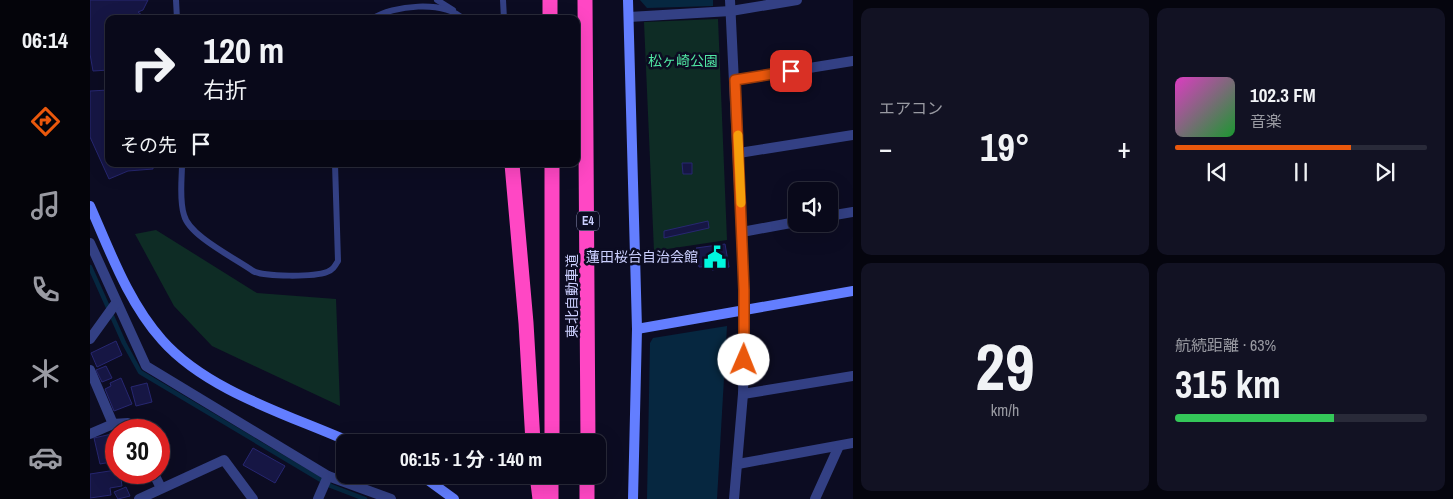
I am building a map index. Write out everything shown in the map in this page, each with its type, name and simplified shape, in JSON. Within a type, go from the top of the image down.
[{"type":"highway","points":[[550,0],[550,15]]},
{"type":"highway","name":"東北自動車道","points":[[585,0],[588,434]]},
{"type":"highway","points":[[512,167],[526,323],[533,434]]},
{"type":"highway","name":"東北自動車道","points":[[552,167],[552,434]]},
{"type":"highway","points":[[538,484],[540,499]]},
{"type":"highway","points":[[551,484],[551,499]]},
{"type":"highway","points":[[587,484],[587,499]]},
{"type":"street","points":[[628,0],[630,17],[636,328],[632,499]]},
{"type":"street","points":[[730,0],[739,152],[745,310],[738,464],[734,499]]},
{"type":"street","points":[[630,17],[731,11],[797,0]]},
{"type":"street","points":[[735,80],[853,62]]},
{"type":"street","points":[[739,152],[853,135]]},
{"type":"street","points":[[90,206],[116,264],[144,316],[161,339],[181,359],[200,374],[224,387],[336,436]]},
{"type":"street","points":[[838,214],[853,212]]},
{"type":"street","points":[[742,232],[788,223]]},
{"type":"street","points":[[90,242],[146,366],[328,476],[391,499]]},
{"type":"street","points":[[636,328],[853,291]]},
{"type":"street","points":[[90,339],[116,303]]},
{"type":"street","points":[[90,370],[111,419]]},
{"type":"street","points":[[742,394],[853,376]]},
{"type":"street","points":[[90,434],[105,427]]},
{"type":"street","points":[[738,464],[853,443]]},
{"type":"street","points":[[815,499],[839,446]]},
{"type":"street","points":[[139,499],[224,460],[252,499]]},
{"type":"street","points":[[318,499],[328,476]]},
{"type":"street","points":[[159,484],[161,488]]},
{"type":"street","points":[[433,484],[454,499]]},
{"type":"lane","points":[[176,0],[177,15]]},
{"type":"lane","points":[[437,0],[459,15]]},
{"type":"lane","points":[[503,0],[504,15]]},
{"type":"lane","points":[[378,15],[403,7],[428,6],[457,15]]},
{"type":"lane","points":[[182,167],[183,214],[188,223],[205,239],[253,271],[260,275],[278,276],[327,272],[334,268],[338,261],[335,167]]},
{"type":"green space","name":"松ヶ崎公園","points":[[718,19],[727,240],[654,251],[644,22]]},
{"type":"green space","points":[[156,230],[257,293],[336,299],[340,406],[212,346],[174,306],[135,234]]},
{"type":"water","points":[[640,0],[713,0],[713,6],[647,8]]},
{"type":"water","points":[[727,326],[717,499],[647,499],[650,343],[653,338]]},
{"type":"building","points":[[90,0],[148,0],[143,10],[138,12],[142,15],[105,15],[105,70],[93,71],[90,54]]},
{"type":"building","points":[[105,90],[105,167],[153,167],[153,169],[128,171],[109,179],[90,137],[90,91]]},
{"type":"building","points":[[682,163],[692,163],[692,174],[683,174]]},
{"type":"building","points":[[708,221],[709,228],[664,238],[664,231]]},
{"type":"building","points":[[725,244],[729,267],[712,270],[712,266],[699,267],[696,248]]},
{"type":"building","points":[[116,341],[122,355],[97,367],[91,353]]},
{"type":"building","points":[[106,366],[112,378],[102,382],[96,370]]},
{"type":"building","points":[[121,378],[132,404],[114,411],[105,389],[111,386],[110,383]]},
{"type":"building","points":[[147,383],[152,402],[136,406],[131,387]]},
{"type":"building","points":[[105,436],[105,463],[100,464],[94,438]]},
{"type":"building","points":[[253,448],[285,466],[275,483],[243,465]]},
{"type":"building","points":[[105,472],[105,484],[122,484],[122,486],[110,488],[111,495],[90,498],[90,474]]},
{"type":"building","points":[[126,487],[130,496],[118,499],[114,492]]},
{"type":"waterway","points":[[90,267],[124,343],[140,372],[331,486],[365,499]]},
{"type":"slow traffic","points":[[738,135],[741,203]]},
{"type":"place","name":"蓮田桜台自治会館","points":[[715,257]]},
{"type":"route","points":[[744,360],[745,310],[735,80],[791,71]]}]
